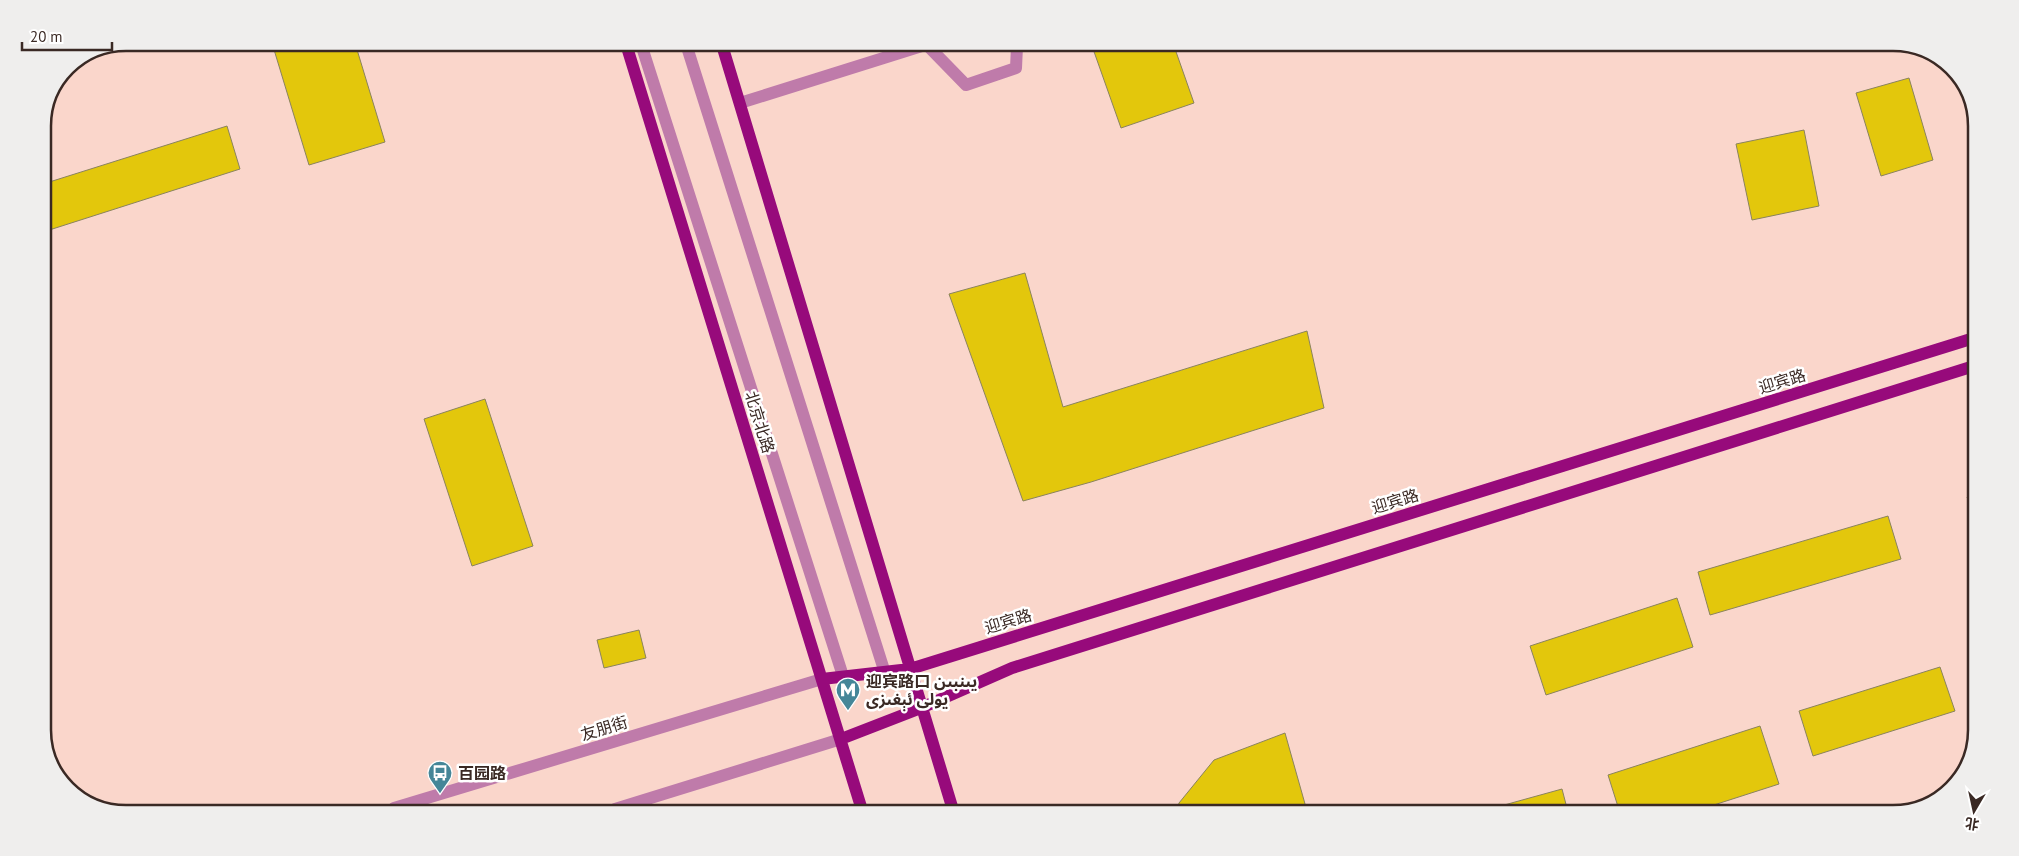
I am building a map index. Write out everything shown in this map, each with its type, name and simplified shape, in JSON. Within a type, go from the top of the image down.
[{"type":"main road","name":"北京北路","points":[[628,51],[861,805]]},
{"type":"main road","points":[[724,51],[951,805]]},
{"type":"main road","name":"迎宾路","points":[[822,679],[910,669],[1968,340]]},
{"type":"main road","points":[[841,739],[921,708],[1012,668],[1968,368]]},
{"type":"street","points":[[644,51],[843,676]]},
{"type":"street","points":[[688,51],[886,672]]},
{"type":"street","points":[[740,103],[907,51]]},
{"type":"street","points":[[932,51],[966,85],[1016,68],[1017,51]]},
{"type":"street","name":"友朋街","points":[[404,805],[822,679]]},
{"type":"street","points":[[628,805],[841,739]]},
{"type":"building","points":[[274,51],[357,51],[385,142],[309,165]]},
{"type":"building","points":[[1094,51],[1176,51],[1194,103],[1121,128]]},
{"type":"building","points":[[1909,78],[1933,160],[1881,176],[1856,93]]},
{"type":"building","points":[[227,126],[240,169],[51,229],[51,181]]},
{"type":"building","points":[[1804,130],[1819,206],[1752,220],[1736,144]]},
{"type":"building","points":[[1025,273],[1063,407],[1307,331],[1324,408],[1091,482],[1023,501],[949,294]]},
{"type":"building","points":[[485,399],[533,546],[472,566],[424,419]]},
{"type":"building","points":[[1888,516],[1901,559],[1710,615],[1698,572]]},
{"type":"building","points":[[1677,598],[1693,647],[1546,695],[1530,646]]},
{"type":"building","points":[[639,630],[646,658],[604,668],[597,640]]},
{"type":"building","points":[[1940,667],[1955,711],[1813,756],[1799,711]]},
{"type":"building","points":[[1760,726],[1779,784],[1714,805],[1617,805],[1608,775]]},
{"type":"building","points":[[1285,733],[1305,805],[1178,805],[1214,760]]},
{"type":"building","points":[[1562,789],[1566,805],[1504,805]]},
{"type":"place","name":"迎宾路口 يىنبىن يولى ئېغىزى","points":[[848,711]]},
{"type":"place","name":"百园路","points":[[440,794]]}]
